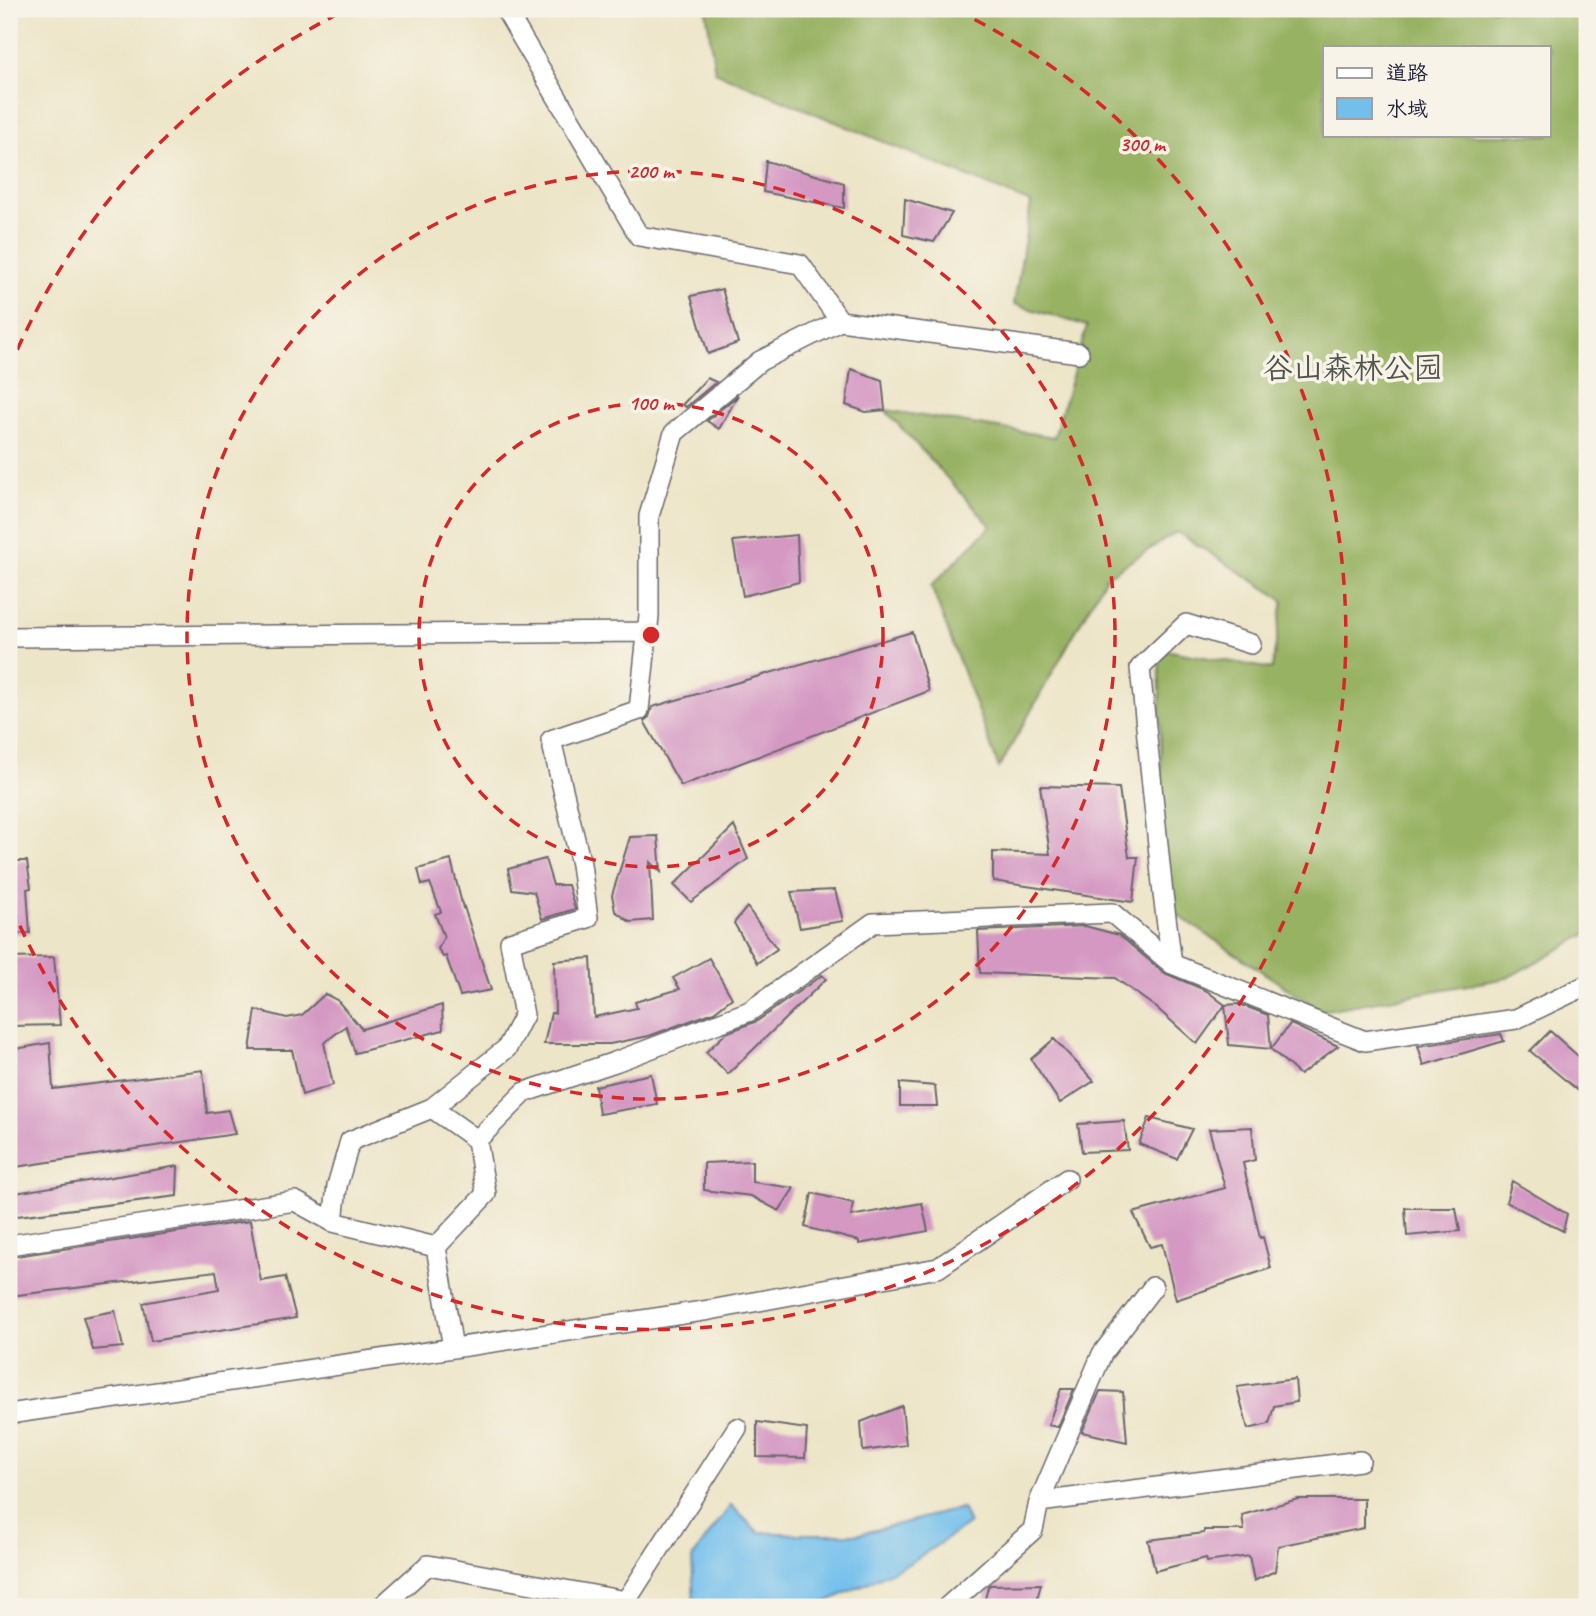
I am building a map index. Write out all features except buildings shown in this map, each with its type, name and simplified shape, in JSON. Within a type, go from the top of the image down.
[{"type":"street","points":[[505,9],[639,236],[800,264],[840,321]]},
{"type":"street","points":[[333,1222],[337,1186],[350,1141],[432,1108],[507,1048],[524,1014],[510,942],[588,918],[580,864],[551,740],[639,710],[649,616],[649,516],[674,433],[760,361],[840,321],[1079,353]]},
{"type":"street","points":[[1172,964],[1140,668],[1186,624],[1251,644]]},
{"type":"street","points":[[9,636],[647,632]]},
{"type":"street","points":[[477,1140],[525,1092],[615,1062],[750,1011],[873,923],[1112,913],[1172,964],[1365,1041],[1516,1019],[1587,985]]},
{"type":"street","points":[[432,1108],[477,1140],[486,1194],[436,1247]]},
{"type":"street","points":[[9,1414],[710,1310],[938,1268],[1067,1180]]},
{"type":"street","points":[[9,1245],[295,1201],[333,1222],[436,1247]]},
{"type":"street","points":[[436,1247],[453,1348]]},
{"type":"street","points":[[947,1607],[1033,1530],[1040,1502],[1102,1354],[1153,1287]]},
{"type":"street","points":[[381,1607],[428,1565],[626,1601],[737,1428]]},
{"type":"street","points":[[1040,1502],[1360,1461]]},
{"type":"green space","name":"谷山森林公园","points":[[706,9],[1587,9],[1587,934],[1507,978],[1321,1011],[1164,906],[1159,649],[1272,669],[1283,600],[1177,532],[1106,577],[999,768],[931,586],[991,526],[885,410],[1054,437],[1087,326],[1014,304],[1031,203],[715,72]]},
{"type":"water","points":[[731,1505],[758,1532],[859,1534],[962,1508],[969,1524],[910,1563],[816,1607],[694,1607],[692,1558]]}]
